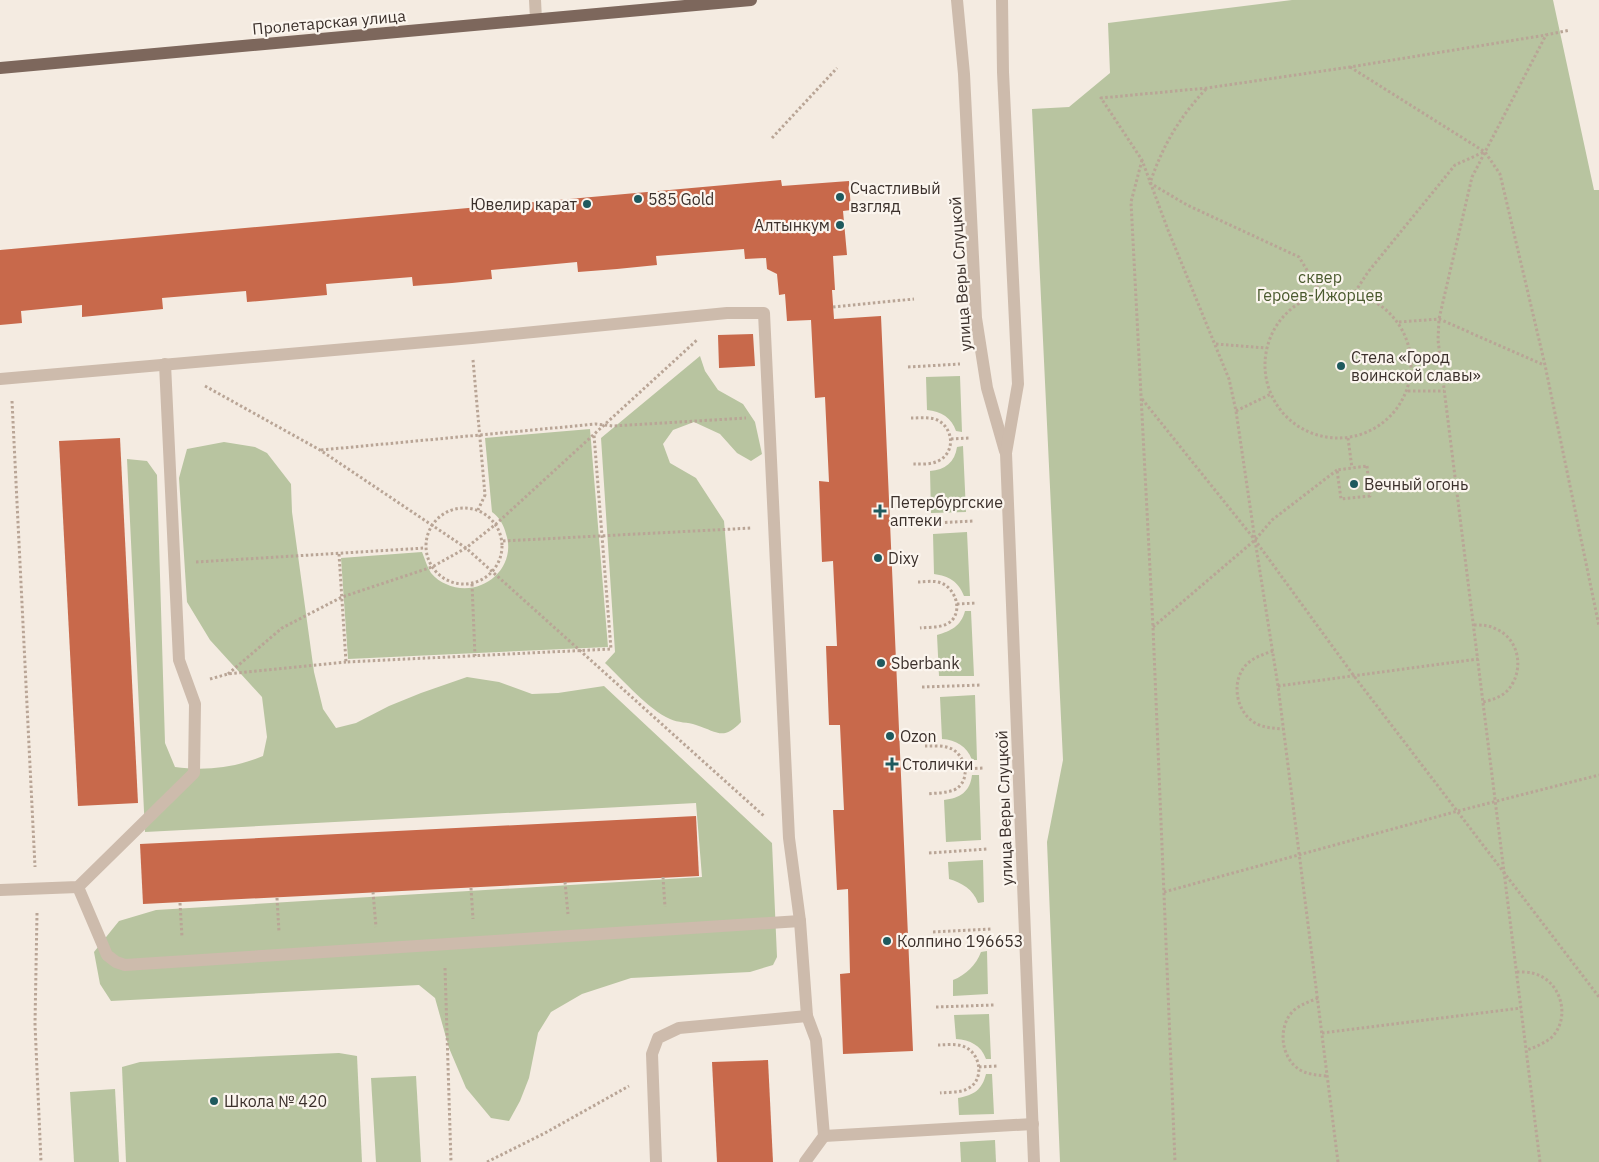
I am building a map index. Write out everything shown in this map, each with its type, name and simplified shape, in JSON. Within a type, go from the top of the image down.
[{"type":"main road","name":"Пролетарская улица","points":[[0,68],[751,0]]},
{"type":"street","points":[[534,0],[536,19]]},
{"type":"street","name":"улица Веры Слуцкой","points":[[957,0],[964,74],[976,318],[987,388],[1006,453]]},
{"type":"street","name":"улица Веры Слуцкой","points":[[1002,0],[1003,72],[1018,384],[1006,453],[1034,1162]]},
{"type":"street","points":[[6,378],[472,338],[727,313],[764,313],[789,838],[800,922],[807,1016],[816,1040],[824,1136],[805,1162]]},
{"type":"street","points":[[0,890],[78,887],[194,773],[195,704],[179,660],[165,364]]},
{"type":"street","points":[[78,887],[107,954],[116,962],[125,965],[800,922]]},
{"type":"street","points":[[656,1162],[652,1054],[658,1038],[679,1028],[807,1016]]},
{"type":"street","points":[[824,1136],[1033,1124]]},
{"type":"path","points":[[1338,1162],[1284,729],[1236,411],[1229,379],[1168,230],[1142,160],[1101,98],[1207,88],[1350,67],[1570,30]]},
{"type":"path","points":[[1540,1162],[1506,875],[1438,340],[1439,319],[1472,177],[1546,35]]},
{"type":"path","points":[[1350,67],[1485,152],[1500,174],[1545,365],[1599,626]]},
{"type":"path","points":[[772,138],[837,68]]},
{"type":"path","points":[[1150,183],[1168,140],[1188,108],[1207,88]]},
{"type":"path","points":[[1355,292],[1368,272],[1455,165],[1485,152]]},
{"type":"path","points":[[1142,160],[1131,202],[1153,627],[1175,1162]]},
{"type":"path","points":[[1150,183],[1187,205],[1299,257],[1320,293]]},
{"type":"path","points":[[1355,292],[1380,303],[1398,322],[1409,344],[1412,368],[1407,391],[1394,414],[1373,430],[1348,438],[1324,437],[1302,429],[1284,415],[1271,394],[1264,371],[1266,348],[1277,323],[1296,304],[1320,293],[1355,292]]},
{"type":"path","points":[[833,307],[914,299]]},
{"type":"path","points":[[1398,322],[1439,319],[1545,365]]},
{"type":"path","points":[[472,338],[485,495],[478,510]]},
{"type":"path","points":[[228,674],[282,628],[342,597],[432,567],[466,548],[496,524],[698,339]]},
{"type":"path","points":[[1216,344],[1266,348]]},
{"type":"path","points":[[908,366],[963,364]]},
{"type":"path","points":[[6,378],[36,889],[35,1024],[41,1162]]},
{"type":"path","points":[[199,383],[320,450],[466,548],[789,838]]},
{"type":"path","points":[[1407,391],[1444,391]]},
{"type":"path","points":[[1236,411],[1271,394]]},
{"type":"path","points":[[1142,398],[1254,540],[1354,676],[1599,997]]},
{"type":"path","points":[[320,450],[596,424],[613,426],[769,417]]},
{"type":"path","points":[[911,418],[934,419],[942,423],[948,430],[951,439],[946,455],[939,461],[913,464]]},
{"type":"path","points":[[187,684],[228,674],[346,662],[611,650],[594,434]]},
{"type":"path","points":[[951,439],[970,438]]},
{"type":"path","points":[[1348,438],[1352,468]]},
{"type":"path","points":[[1153,627],[1254,540],[1272,520],[1337,470],[1367,466],[1370,496],[1341,499],[1337,470]]},
{"type":"path","points":[[460,507],[478,510],[496,524],[503,541],[501,557],[493,572],[484,579],[472,584],[457,584],[442,578],[432,567],[425,548],[426,537],[431,526],[443,513],[460,507]]},
{"type":"path","points":[[915,524],[973,521]]},
{"type":"path","points":[[503,541],[774,526]]},
{"type":"path","points":[[174,563],[425,548]]},
{"type":"path","points":[[339,554],[346,662]]},
{"type":"path","points":[[918,582],[934,581],[942,583],[954,594],[957,604],[956,614],[952,620],[937,627],[920,628]]},
{"type":"path","points":[[472,584],[475,656]]},
{"type":"path","points":[[957,604],[977,603]]},
{"type":"path","points":[[1474,625],[1486,625],[1498,629],[1508,636],[1518,658],[1518,670],[1514,681],[1507,691],[1497,698],[1483,702]]},
{"type":"path","points":[[1272,651],[1256,657],[1246,665],[1240,676],[1237,689],[1239,702],[1245,714],[1255,723],[1267,728],[1284,729]]},
{"type":"path","points":[[1278,686],[1478,659]]},
{"type":"path","points":[[922,687],[980,685]]},
{"type":"path","points":[[925,746],[951,748],[962,759],[965,769],[964,778],[960,786],[953,790],[927,794]]},
{"type":"path","points":[[965,769],[984,768]]},
{"type":"path","points":[[1164,892],[1299,854],[1599,775]]},
{"type":"path","points":[[930,853],[988,849]]},
{"type":"path","points":[[565,882],[569,937]]},
{"type":"path","points":[[471,888],[474,942]]},
{"type":"path","points":[[373,892],[378,949]]},
{"type":"path","points":[[276,898],[280,955]]},
{"type":"path","points":[[180,903],[184,962]]},
{"type":"path","points":[[933,932],[991,929]]},
{"type":"path","points":[[444,945],[451,1162]]},
{"type":"path","points":[[1517,972],[1533,973],[1545,979],[1555,988],[1560,1000],[1562,1013],[1559,1026],[1552,1037],[1542,1045],[1526,1050]]},
{"type":"path","points":[[1318,998],[1302,1004],[1292,1013],[1285,1024],[1282,1036],[1288,1056],[1300,1070],[1313,1075],[1327,1076]]},
{"type":"path","points":[[936,1007],[994,1005]]},
{"type":"path","points":[[1322,1033],[1522,1008]]},
{"type":"path","points":[[938,1045],[956,1044],[965,1046],[977,1058],[979,1067],[978,1077],[968,1089],[958,1092],[940,1092]]},
{"type":"path","points":[[979,1067],[997,1066]]},
{"type":"path","points":[[487,1162],[654,1072]]},
{"type":"green space","name":"сквер Героев-Ижорцев","points":[[1292,0],[1553,0],[1594,190],[1599,190],[1599,1162],[1060,1162],[1047,842],[1063,760],[1032,109],[1069,107],[1110,73],[1108,23]]},
{"type":"green space","points":[[700,356],[705,371],[718,390],[743,404],[755,422],[762,454],[751,461],[737,453],[720,434],[694,422],[673,430],[663,444],[670,463],[696,478],[724,521],[741,722],[735,728],[725,733],[673,720],[662,715],[645,702],[605,663],[615,652],[601,438]]},
{"type":"green space","points":[[960,376],[962,432],[956,431],[952,422],[945,416],[927,410],[926,377]]},
{"type":"green space","points":[[590,429],[608,647],[348,659],[341,558],[422,552],[431,573],[442,582],[459,588],[471,588],[483,584],[493,578],[501,569],[506,559],[508,547],[503,524],[492,512],[485,438]]},
{"type":"green space","points":[[224,442],[255,447],[267,453],[291,484],[292,512],[314,672],[323,709],[336,728],[356,723],[389,706],[467,677],[499,682],[532,694],[558,693],[604,686],[772,843],[777,957],[773,965],[750,972],[631,978],[582,994],[551,1012],[538,1033],[529,1078],[520,1101],[509,1121],[491,1118],[466,1088],[449,1048],[435,998],[419,985],[111,1001],[100,984],[94,952],[119,921],[156,910],[702,877],[696,803],[145,832],[127,459],[147,461],[157,475],[165,743],[175,767],[197,769],[220,768],[252,760],[263,756],[267,737],[262,697],[210,640],[187,602],[179,478],[187,449]]},
{"type":"green space","points":[[963,446],[966,512],[931,513],[930,471],[945,467],[952,461],[957,447]]},
{"type":"green space","points":[[967,532],[970,596],[964,596],[952,580],[934,574],[933,534]]},
{"type":"green space","points":[[965,611],[971,611],[974,676],[939,676],[937,635],[955,627],[961,621]]},
{"type":"green space","points":[[975,695],[977,760],[972,760],[964,747],[952,741],[942,739],[940,697]]},
{"type":"green space","points":[[972,775],[979,775],[981,840],[946,842],[944,800],[955,798],[963,793],[969,786]]},
{"type":"green space","points":[[983,860],[984,902],[978,903],[966,887],[949,879],[948,862]]},
{"type":"green space","points":[[987,951],[988,994],[953,996],[953,980],[970,969],[981,952]]},
{"type":"green space","points":[[989,1014],[991,1059],[986,1059],[981,1050],[974,1044],[956,1039],[954,1015]]},
{"type":"green space","points":[[339,1053],[357,1056],[362,1162],[126,1162],[122,1067],[140,1062]]},
{"type":"green space","points":[[986,1074],[992,1074],[994,1114],[959,1115],[958,1098],[977,1091]]},
{"type":"green space","points":[[416,1076],[421,1162],[376,1162],[371,1078]]},
{"type":"green space","points":[[115,1089],[119,1162],[74,1162],[70,1092]]},
{"type":"green space","points":[[995,1140],[996,1162],[961,1162],[960,1142]]},
{"type":"building","points":[[781,180],[782,186],[849,181],[851,210],[843,211],[847,255],[833,256],[835,290],[832,290],[834,319],[881,316],[913,1051],[843,1054],[840,974],[850,973],[848,889],[837,890],[833,810],[844,810],[840,725],[829,725],[826,646],[837,646],[833,561],[822,562],[819,481],[829,482],[825,397],[815,398],[811,320],[787,321],[785,294],[779,295],[777,274],[767,269],[766,258],[745,259],[744,249],[656,256],[657,265],[617,269],[578,272],[577,262],[491,270],[492,279],[452,283],[413,286],[412,277],[326,284],[327,295],[247,302],[246,291],[162,298],[163,309],[82,317],[82,305],[21,311],[22,323],[0,325],[0,250]]},
{"type":"building","points":[[753,334],[755,366],[719,368],[718,335]]},
{"type":"building","points":[[120,438],[138,803],[78,806],[59,441]]},
{"type":"building","points":[[696,816],[699,876],[143,904],[140,844]]},
{"type":"building","points":[[768,1060],[773,1162],[717,1162],[712,1062]]},
{"type":"place","name":"Счастливый взгляд","points":[[840,197]]},
{"type":"place","name":"585 Gold","points":[[638,199]]},
{"type":"place","name":"Ювелир карат","points":[[587,204]]},
{"type":"place","name":"Алтынкум","points":[[840,225]]},
{"type":"place","name":"Стела «Город воинской славы»","points":[[1341,366]]},
{"type":"place","name":"Вечный огонь","points":[[1354,484]]},
{"type":"place","name":"Петербургские аптеки","points":[[880,511]]},
{"type":"place","name":"Dixy","points":[[878,558]]},
{"type":"place","name":"Sberbank","points":[[881,663]]},
{"type":"place","name":"Ozon","points":[[890,736]]},
{"type":"place","name":"Столички","points":[[892,764]]},
{"type":"place","name":"Колпино 196653","points":[[887,941]]},
{"type":"place","name":"Школа № 420","points":[[214,1101]]}]
